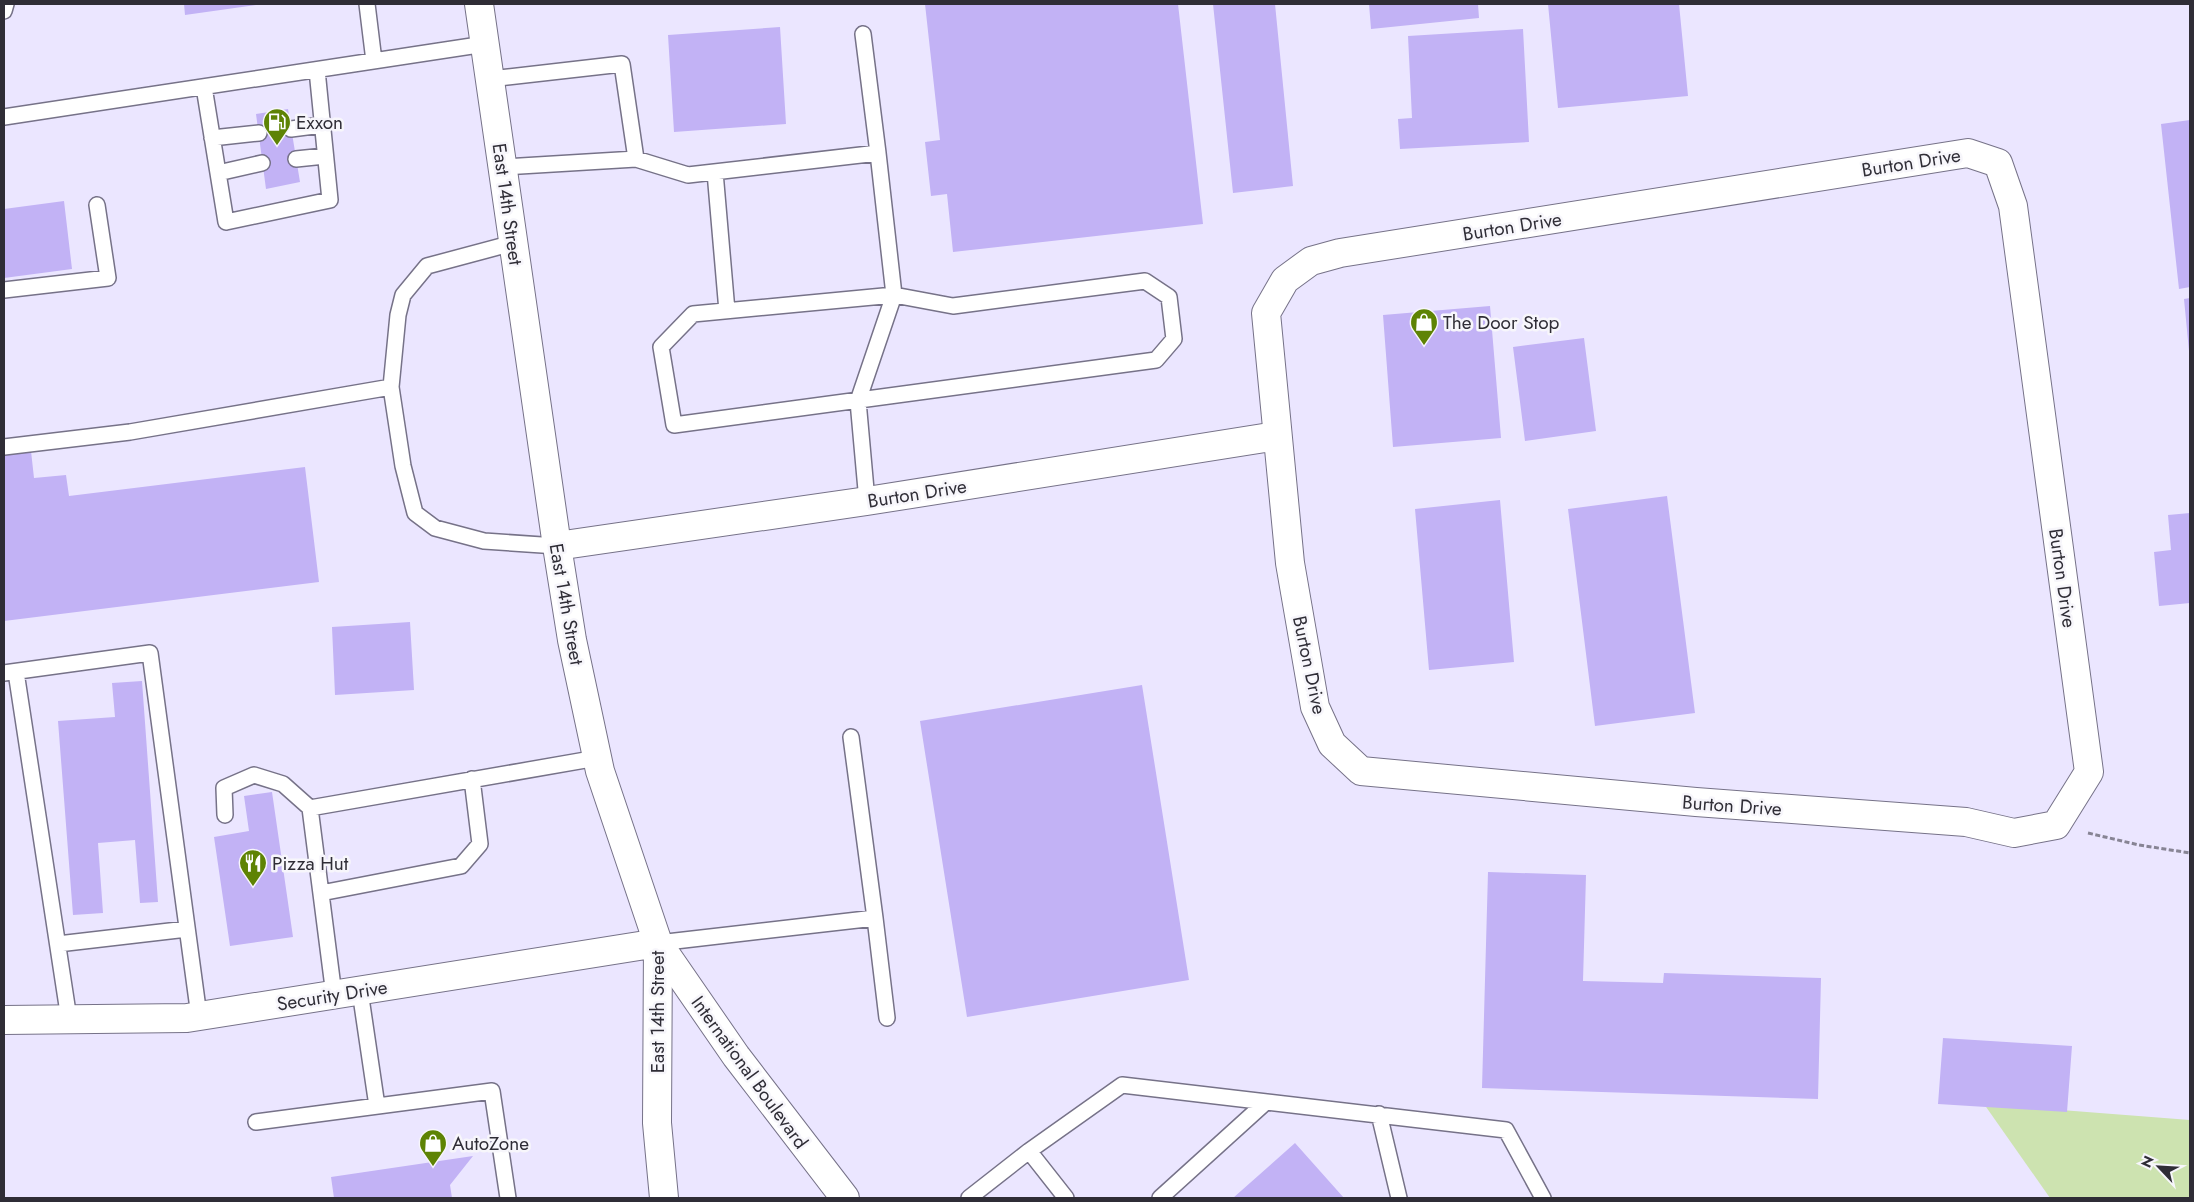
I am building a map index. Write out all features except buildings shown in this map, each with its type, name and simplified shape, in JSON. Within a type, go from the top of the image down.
[{"type":"street","name":"East 14th Street","points":[[479,4],[572,640],[597,758],[658,943],[656,1124],[664,1198]]},
{"type":"street","name":"Burton Drive","points":[[1968,153],[1998,163],[2013,206],[2089,772],[2056,825],[2014,833],[1966,822],[1696,802],[1361,772],[1332,744],[1316,707],[1290,563],[1277,436],[1266,314],[1284,280],[1311,262],[1340,253],[1968,153]]},
{"type":"street","name":"Burton Drive","points":[[557,546],[867,501],[1277,436]]},
{"type":"street","name":"Security Drive","points":[[4,1020],[186,1018],[658,943]]},
{"type":"street","name":"International Boulevard","points":[[658,943],[736,1056],[845,1198]]},
{"type":"lane","points":[[4,11],[6,4]]},
{"type":"lane","points":[[367,4],[374,61]]},
{"type":"lane","points":[[863,34],[894,295],[858,401],[867,501]]},
{"type":"lane","points":[[4,117],[485,44]]},
{"type":"lane","points":[[490,78],[622,64],[636,159]]},
{"type":"lane","points":[[204,87],[226,222],[330,200],[317,70]]},
{"type":"lane","points":[[291,129],[322,125]]},
{"type":"lane","points":[[212,138],[258,133]]},
{"type":"lane","points":[[502,167],[636,159],[688,175],[878,153]]},
{"type":"lane","points":[[296,159],[325,156]]},
{"type":"lane","points":[[218,173],[262,163]]},
{"type":"lane","points":[[715,172],[727,311]]},
{"type":"lane","points":[[4,290],[108,278],[97,205]]},
{"type":"lane","points":[[513,243],[426,266],[402,294],[391,387],[403,466],[415,513],[435,528],[484,541],[557,546]]},
{"type":"lane","points":[[1145,281],[1169,297],[1174,339],[1156,360],[674,425],[661,347],[692,314],[894,295],[953,306],[1145,281]]},
{"type":"lane","points":[[4,447],[139,431],[391,387]]},
{"type":"lane","points":[[69,1019],[58,944],[10,673],[150,653],[199,1016]]},
{"type":"lane","points":[[852,737],[887,1018]]},
{"type":"lane","points":[[310,808],[597,758]]},
{"type":"lane","points":[[225,815],[224,788],[254,775],[283,784],[310,808],[321,892],[377,1106]]},
{"type":"lane","points":[[321,892],[461,866],[480,844],[472,779]]},
{"type":"lane","points":[[658,943],[875,918]]},
{"type":"lane","points":[[58,944],[187,929]]},
{"type":"lane","points":[[969,1198],[1029,1151],[1122,1085],[1506,1130],[1543,1198]]},
{"type":"lane","points":[[256,1122],[492,1091],[508,1198]]},
{"type":"lane","points":[[1160,1198],[1266,1102]]},
{"type":"lane","points":[[1379,1114],[1399,1198]]},
{"type":"lane","points":[[1029,1151],[1066,1198]]},
{"type":"path","points":[[2056,825],[2139,844],[2190,853]]},
{"type":"green space","points":[[1984,1104],[2190,1120],[2190,1198],[2050,1198]]},
{"type":"place","name":"Exxon","points":[[277,146]]},
{"type":"place","name":"The Door Stop","points":[[1424,346]]},
{"type":"place","name":"Pizza Hut","points":[[253,887]]},
{"type":"place","name":"AutoZone","points":[[433,1167]]}]
